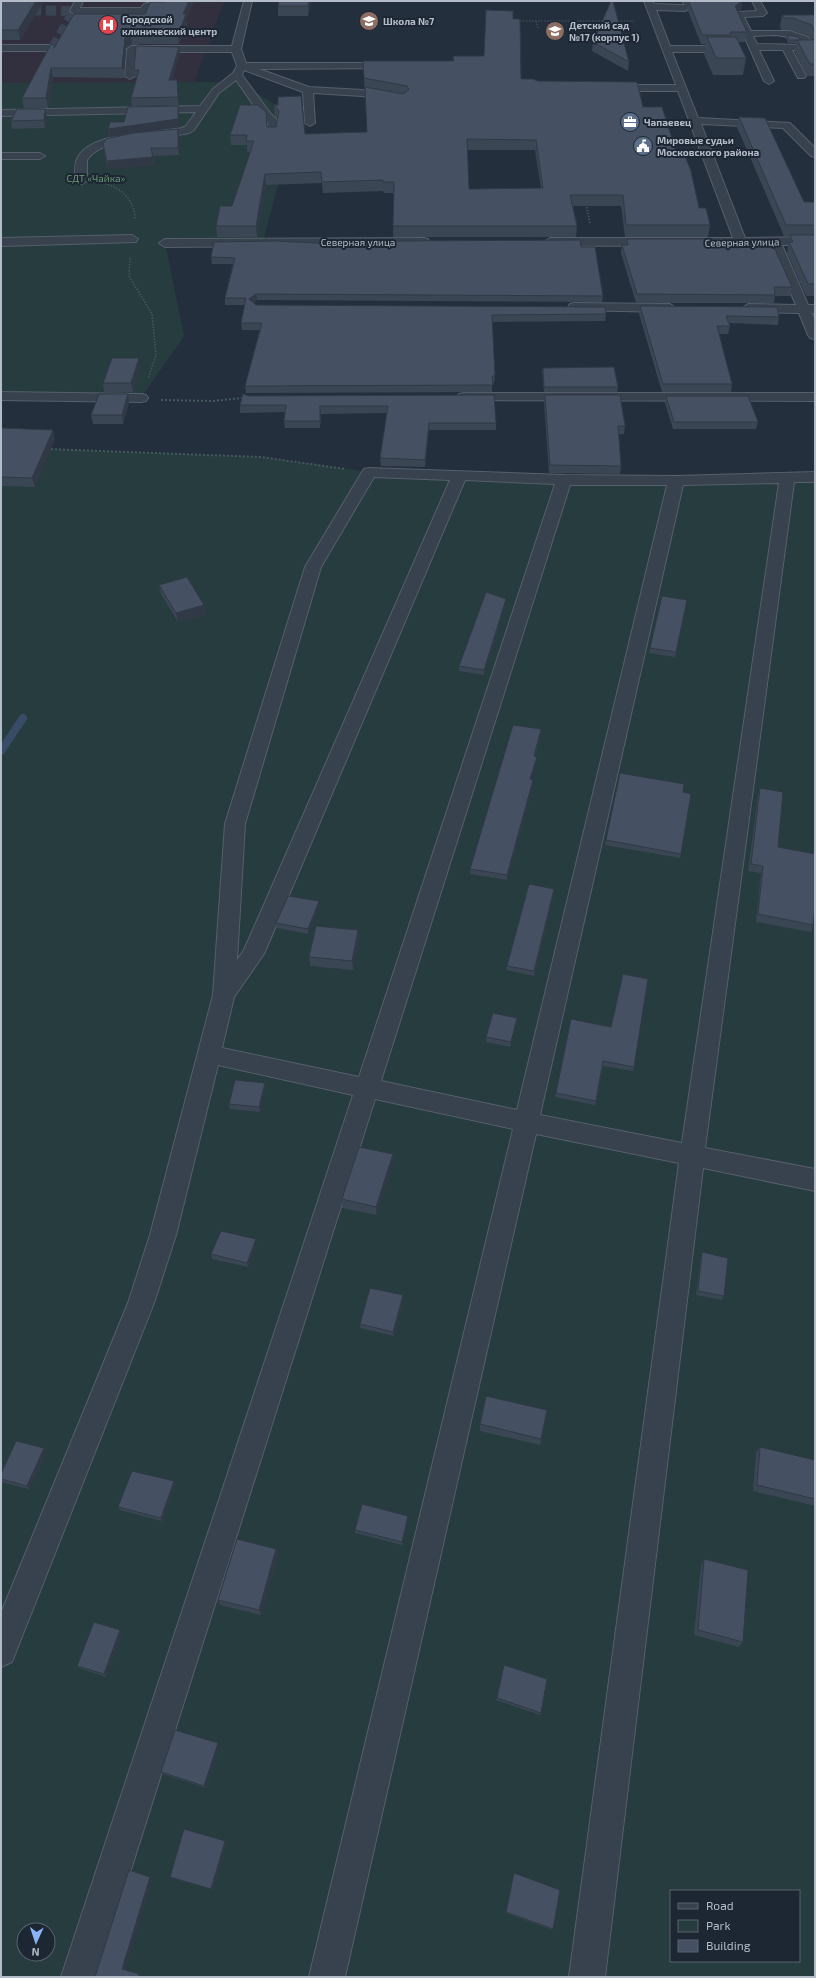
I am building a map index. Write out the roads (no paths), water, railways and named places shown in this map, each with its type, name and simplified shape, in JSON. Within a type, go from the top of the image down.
[{"type":"street","points":[[79,1],[74,10],[144,11],[147,6],[167,6]]},
{"type":"street","points":[[248,1],[236,49],[240,70],[266,115],[273,121],[273,134]]},
{"type":"street","points":[[687,1],[689,7],[685,8],[650,4],[741,242]]},
{"type":"street","points":[[756,1],[762,13],[738,15],[769,81]]},
{"type":"street","points":[[666,49],[808,48],[803,37],[796,34],[747,34]]},
{"type":"street","points":[[786,47],[801,76]]},
{"type":"street","points":[[1,48],[53,48]]},
{"type":"street","points":[[130,76],[132,49],[236,49]]},
{"type":"street","points":[[82,181],[81,163],[84,156],[90,151],[104,143],[120,139],[185,131],[190,128],[216,90],[240,70],[401,66]]},
{"type":"street","points":[[240,70],[308,90],[373,93],[403,100]]},
{"type":"street","points":[[597,88],[681,88]]},
{"type":"street","points":[[308,90],[310,123]]},
{"type":"street","points":[[1,113],[204,109]]},
{"type":"street","points":[[694,121],[786,125],[814,152]]},
{"type":"street","points":[[1,156],[40,156]]},
{"type":"street","points":[[1,242],[132,239]]},
{"type":"street","name":"Северная улица","points":[[540,242],[815,241]]},
{"type":"street","name":"Северная улица","points":[[165,243],[437,242]]},
{"type":"street","points":[[774,242],[809,308],[815,335]]},
{"type":"street","points":[[558,307],[685,308]]},
{"type":"street","points":[[732,308],[809,308]]},
{"type":"street","points":[[1,396],[141,398]]},
{"type":"street","points":[[449,398],[815,397]]},
{"type":"street","points":[[1,1651],[141,1303],[164,1235],[208,1054],[224,995],[235,824],[312,567],[369,472],[459,477],[564,480],[676,481],[815,477]]},
{"type":"street","points":[[224,995],[253,954],[459,477]]},
{"type":"street","points":[[587,1977],[692,1155],[787,477]]},
{"type":"street","points":[[79,1977],[564,480]]},
{"type":"street","points":[[327,1977],[676,481]]},
{"type":"street","points":[[208,1054],[367,1089],[815,1180]]},
{"type":"waterway","points":[[1,751],[23,718]]},
{"type":"tunnel","points":[[1,10],[74,11],[53,48],[132,49],[142,16]]},
{"type":"place","name":"Школа №7","points":[[369,21]]},
{"type":"place","name":"Городской клинический центр","points":[[108,25]]},
{"type":"place","name":"Детский сад №17 (корпус 1)","points":[[555,31]]},
{"type":"place","name":"Чапаевец","points":[[630,122]]},
{"type":"place","name":"Мировые судьи Московского района","points":[[643,146]]},
{"type":"park label","name":"СДТ «Чайка»","points":[[96,178]]}]
